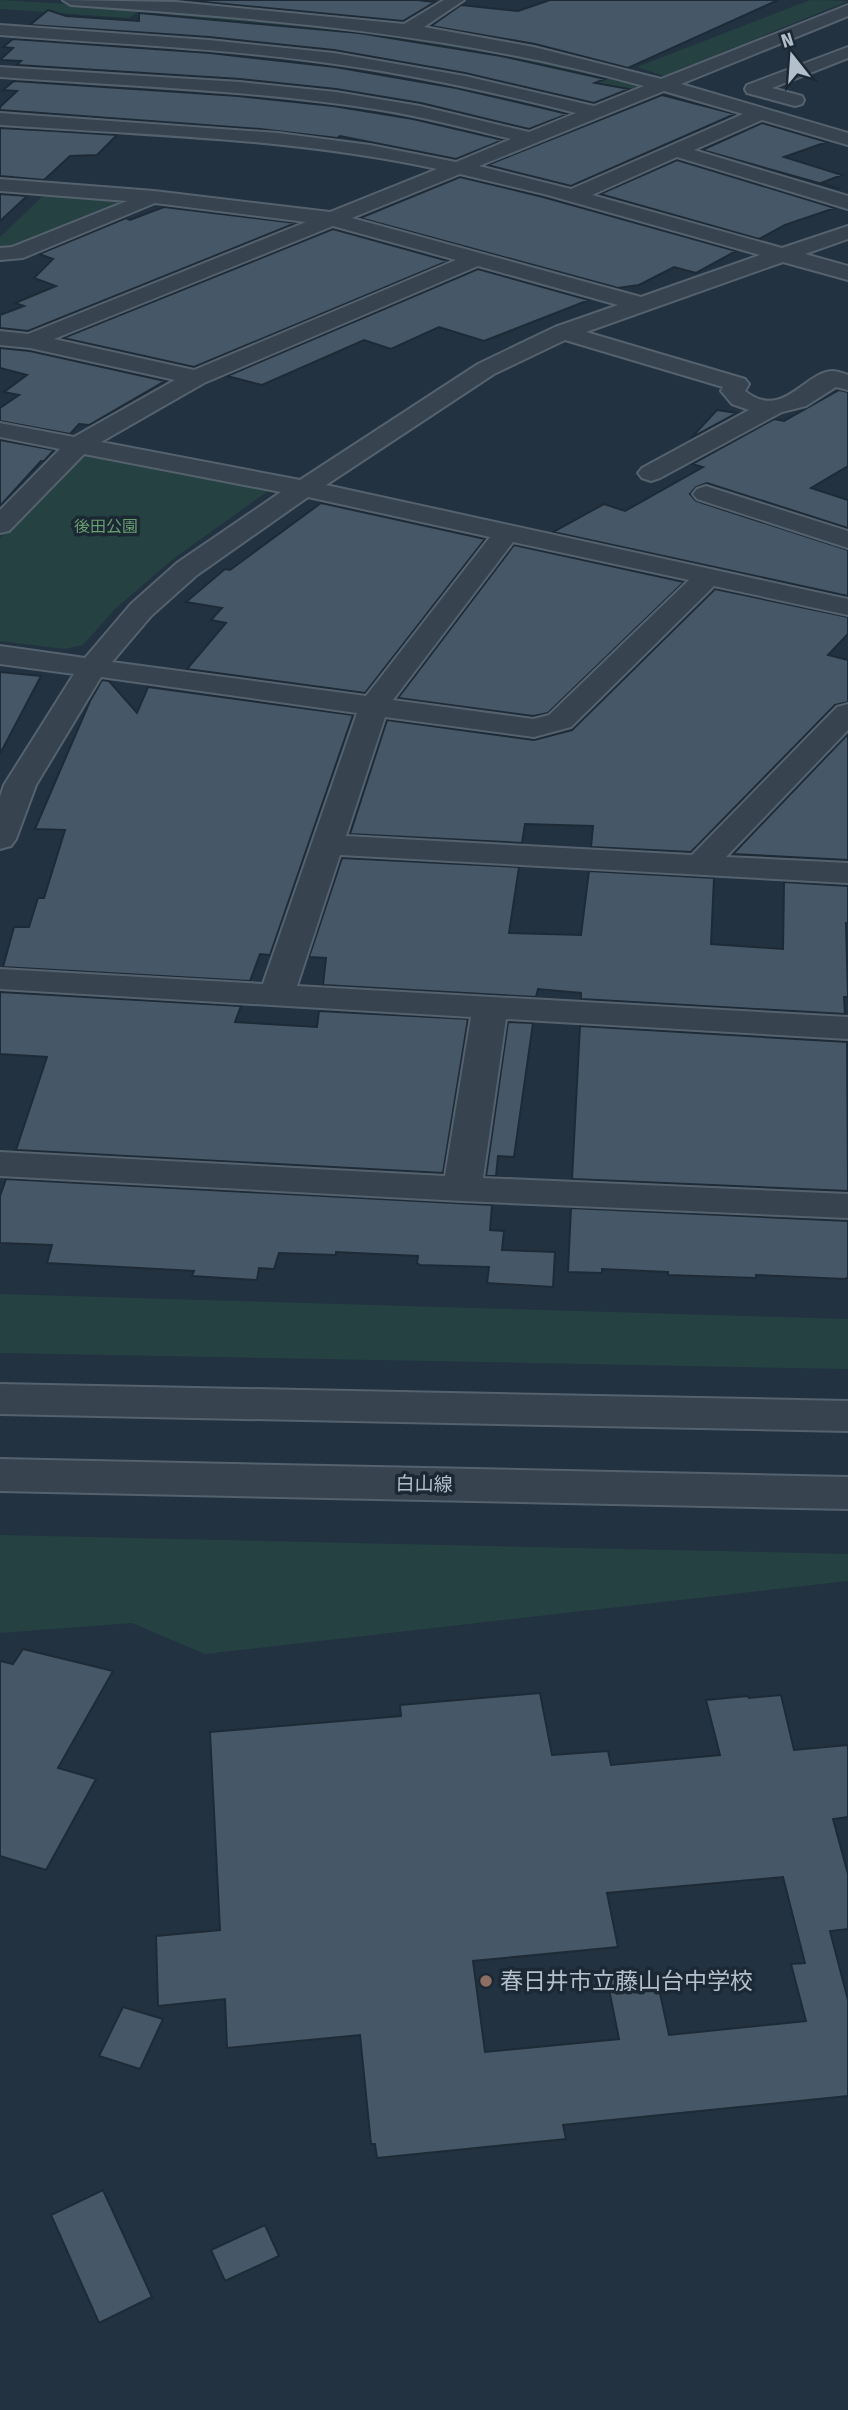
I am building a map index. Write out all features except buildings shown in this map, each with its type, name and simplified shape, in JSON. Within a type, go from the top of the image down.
[{"type":"street","points":[[71,0],[160,3],[290,16],[489,43],[663,86],[848,139]]},
{"type":"street","points":[[407,30],[456,0]]},
{"type":"street","points":[[0,137],[10,120],[46,99],[160,3]]},
{"type":"street","points":[[30,341],[848,10]]},
{"type":"street","points":[[0,30],[263,50],[382,65],[482,83],[594,112]]},
{"type":"street","points":[[808,104],[754,89],[848,52]]},
{"type":"street","points":[[0,72],[266,90],[334,98],[459,120],[528,138]]},
{"type":"street","points":[[570,197],[760,114]]},
{"type":"street","points":[[10,120],[303,143],[371,152],[455,168],[848,272]]},
{"type":"street","points":[[677,150],[848,203]]},
{"type":"street","points":[[0,184],[154,197],[333,219],[640,304]]},
{"type":"street","points":[[0,254],[15,253],[154,197]]},
{"type":"street","points":[[0,839],[20,785],[93,666],[141,610],[187,569],[303,488],[486,369],[563,332],[845,234]]},
{"type":"street","points":[[0,525],[79,444],[196,379],[478,258]]},
{"type":"street","points":[[563,332],[737,384],[771,381],[788,384],[804,394]]},
{"type":"street","points":[[0,338],[30,341],[196,379]]},
{"type":"street","points":[[651,473],[773,407],[797,401],[804,394],[834,378],[848,383]]},
{"type":"street","points":[[737,384],[733,391],[738,399],[773,407]]},
{"type":"street","points":[[0,429],[508,531],[848,607]]},
{"type":"street","points":[[706,494],[848,540]]},
{"type":"street","points":[[277,994],[374,705],[508,531]]},
{"type":"street","points":[[0,655],[534,728],[560,721],[709,576]]},
{"type":"street","points":[[701,864],[848,713]]},
{"type":"street","points":[[326,845],[848,873]]},
{"type":"street","points":[[0,979],[848,1028]]},
{"type":"street","points":[[462,1189],[490,1006]]},
{"type":"street","points":[[0,1164],[462,1189],[848,1206]]},
{"type":"street","points":[[0,1399],[848,1416]]},
{"type":"street","name":"白山線","points":[[0,1475],[848,1493]]},
{"type":"green space","points":[[0,0],[135,8],[139,11],[129,18],[0,9]]},
{"type":"green space","points":[[810,0],[848,1],[664,76],[637,67]]},
{"type":"green space","points":[[179,11],[379,30],[545,60],[642,87],[621,95],[509,65],[165,20],[172,13]]},
{"type":"green space","points":[[47,192],[130,198],[134,202],[0,251],[0,237]]},
{"type":"green space","name":"後田公園","points":[[91,453],[274,487],[173,559],[115,609],[83,645],[64,649],[0,641],[0,538],[80,455]]},
{"type":"green space","points":[[0,1294],[848,1319],[848,1369],[0,1353]]},
{"type":"green space","points":[[0,1535],[848,1554],[848,1581],[205,1654],[132,1623],[0,1633]]},
{"type":"place","name":"春日井市立藤山台中学校","points":[[486,1981]]}]
